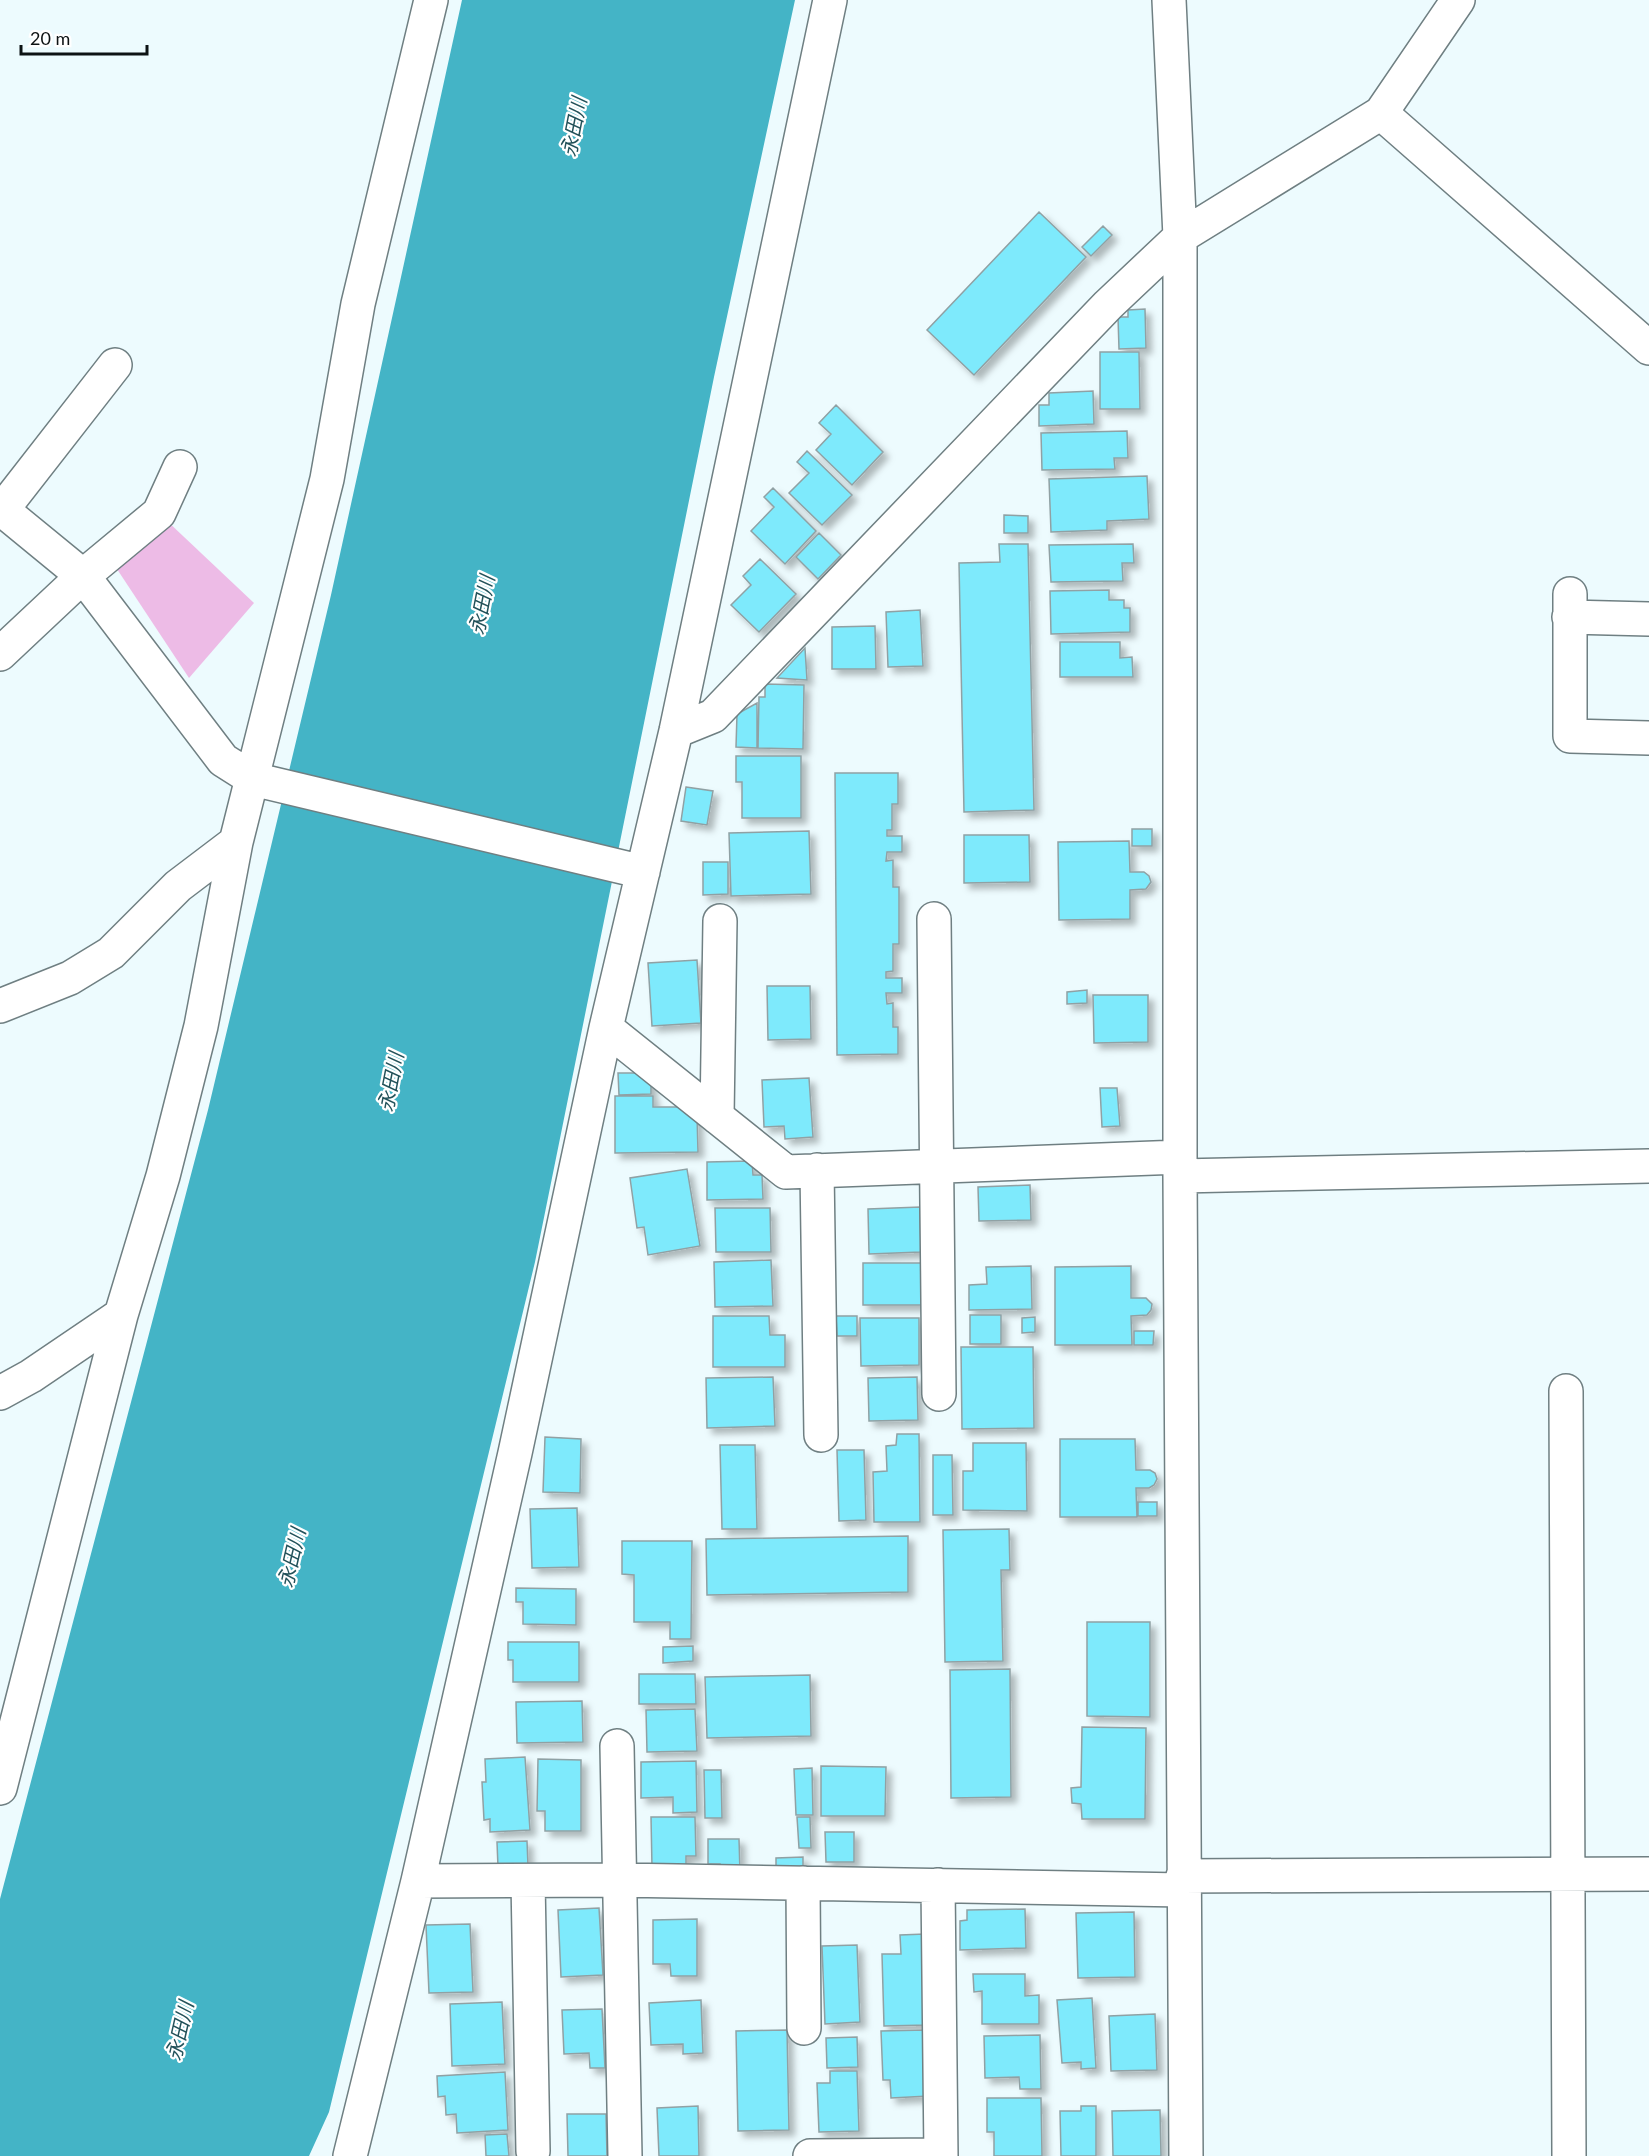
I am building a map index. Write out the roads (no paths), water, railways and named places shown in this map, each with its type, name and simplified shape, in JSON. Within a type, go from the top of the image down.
[{"type":"street","points":[[0,1788],[121,1315],[163,1176],[198,1037],[236,842],[260,781],[327,479],[358,304],[431,0]]},
{"type":"street","points":[[350,2156],[418,1881],[515,1453],[606,1029],[637,870],[676,731],[830,0]]},
{"type":"street","points":[[1169,0],[1180,237],[1180,1167],[1186,2156]]},
{"type":"street","points":[[676,731],[713,716],[1108,305],[1180,237],[1381,113],[1458,0]]},
{"type":"street","points":[[1381,113],[1649,348]]},
{"type":"street","points":[[115,365],[1,509],[83,576],[223,760],[260,781],[637,870]]},
{"type":"street","points":[[0,654],[83,576],[159,513],[180,467]]},
{"type":"street","points":[[1649,619],[1570,605],[1570,736],[1649,738]]},
{"type":"street","points":[[0,1006],[70,978],[111,953],[178,886],[236,842]]},
{"type":"street","points":[[934,919],[939,1394]]},
{"type":"street","points":[[717,1117],[720,921]]},
{"type":"street","points":[[606,1029],[786,1172],[937,1166],[1649,1166]]},
{"type":"street","points":[[817,1170],[821,1436]]},
{"type":"street","points":[[0,1393],[31,1376],[121,1315]]},
{"type":"street","points":[[1566,1391],[1569,2156]]},
{"type":"street","points":[[617,1746],[625,2156]]},
{"type":"street","points":[[418,1881],[619,1880],[938,1885],[1649,1874]]},
{"type":"street","points":[[528,1881],[533,2151]]},
{"type":"street","points":[[803,1883],[804,2028]]},
{"type":"street","points":[[810,2156],[941,2155],[938,1885]]},
{"type":"water","name":"永田川","points":[[462,0],[795,0],[714,377],[535,1262],[329,2112],[309,2156],[0,2156],[0,1899],[208,1110],[331,595]]}]
